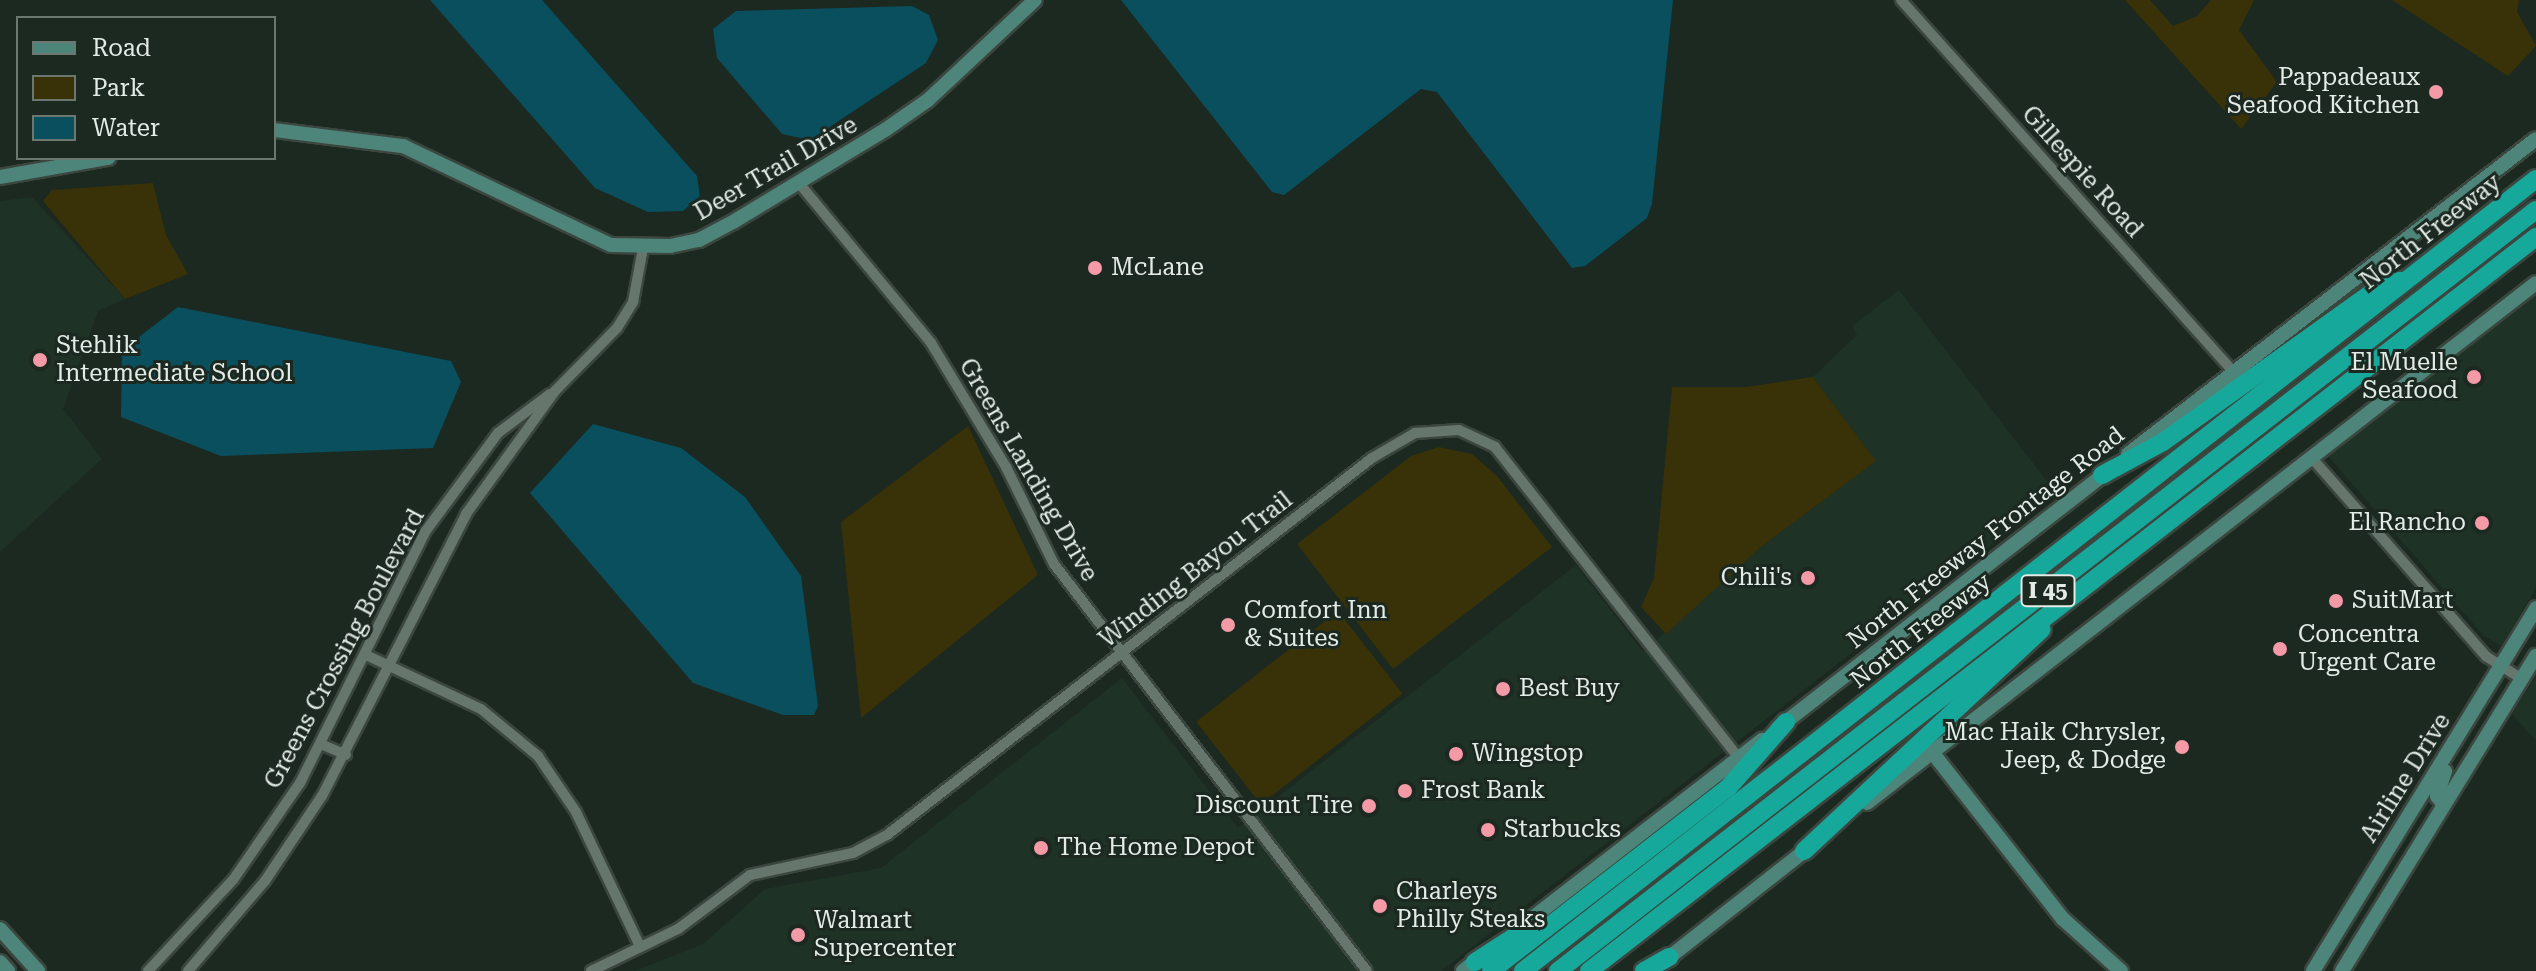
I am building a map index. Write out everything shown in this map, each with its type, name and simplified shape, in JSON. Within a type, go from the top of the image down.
[{"type":"highway","name":"North Freeway","points":[[1523,971],[2536,179]]},
{"type":"highway","name":"North Freeway","points":[[1558,971],[2536,210]]},
{"type":"highway","name":"I 45","points":[[1589,971],[2536,237]]},
{"type":"highway","points":[[2102,475],[2163,442],[2375,290],[2414,276]]},
{"type":"highway","points":[[1804,851],[2036,638],[2053,611]]},
{"type":"highway","points":[[1476,968],[1638,859],[1728,788],[1786,722]]},
{"type":"highway","points":[[1644,971],[1669,957]]},
{"type":"main road","name":"Deer Trail Drive","points":[[276,130],[403,146],[611,245],[643,248],[699,240],[928,100],[1035,0]]},
{"type":"main road","name":"North Freeway Frontage Road","points":[[1476,968],[2233,371],[2536,139]]},
{"type":"main road","points":[[0,177],[97,160]]},
{"type":"main road","points":[[1653,971],[2536,283]]},
{"type":"main road","name":"Airline Drive","points":[[2313,971],[2536,608]]},
{"type":"main road","name":"Airline Drive","points":[[2342,971],[2536,656]]},
{"type":"main road","points":[[1932,752],[2063,919],[2121,971]]},
{"type":"main road","points":[[2444,805],[2437,796],[2447,768],[2446,755]]},
{"type":"main road","points":[[2387,849],[2409,861]]},
{"type":"main road","points":[[0,929],[38,971]]},
{"type":"main road","points":[[0,962],[8,971]]},
{"type":"street","name":"Gillespie Road","points":[[1901,0],[2233,371]]},
{"type":"street","name":"Greens Landing Drive","points":[[798,182],[931,343],[1006,467],[1054,564],[1120,655],[1367,971]]},
{"type":"street","name":"Greens Crossing Boulevard","points":[[148,971],[245,866],[323,745],[425,532],[498,433],[555,391],[617,328],[633,302],[643,248]]},
{"type":"street","name":"Greens Crossing Boulevard","points":[[188,971],[265,881],[346,755],[452,537],[555,391]]},
{"type":"street","name":"Winding Bayou Trail","points":[[591,971],[678,929],[750,875],[834,859],[872,844],[1396,441],[1415,433],[1459,430],[1495,447],[1516,468],[1739,758]]},
{"type":"street","points":[[2311,457],[2500,667],[2522,679]]},
{"type":"street","points":[[366,655],[481,709],[538,756],[576,812],[640,946]]},
{"type":"street","points":[[323,745],[346,755]]},
{"type":"shaded area","name":"Stehlik Intermediate School","points":[[32,197],[125,299],[98,311],[63,409],[102,459],[0,552],[0,201]]},
{"type":"shaded area","points":[[1899,290],[2057,494],[1441,971],[635,971],[703,944],[765,889],[881,868],[1122,678],[1238,828],[1576,565],[1643,652],[1761,547],[1875,461],[1813,377],[1857,335],[1852,326]]},
{"type":"shaded area","points":[[2536,294],[2536,588],[2501,646],[2483,635],[2328,456]]},
{"type":"shaded area","points":[[2536,676],[2536,741],[2512,714]]},
{"type":"green space","points":[[2125,0],[2150,0],[2173,26],[2197,16],[2211,0],[2254,0],[2239,30],[2277,82],[2241,129]]},
{"type":"green space","points":[[2392,0],[2519,0],[2517,12],[2536,46],[2508,76]]},
{"type":"green space","points":[[153,183],[166,235],[188,274],[125,299],[43,201],[52,190]]},
{"type":"green space","points":[[1813,377],[1876,461],[1761,547],[1666,634],[1641,607],[1654,578],[1672,387],[1746,387]]},
{"type":"green space","points":[[968,426],[1038,575],[861,718],[841,522]]},
{"type":"green space","points":[[1439,447],[1472,454],[1497,476],[1552,547],[1393,669],[1297,544],[1411,456]]},
{"type":"green space","points":[[1338,611],[1403,694],[1261,805],[1196,722]]},
{"type":"water","points":[[430,0],[542,0],[697,176],[700,196],[683,211],[648,212],[595,188]]},
{"type":"water","points":[[1121,0],[1673,0],[1652,204],[1647,218],[1585,266],[1572,268],[1437,92],[1421,89],[1284,195],[1272,192]]},
{"type":"water","points":[[912,6],[929,15],[938,40],[926,63],[810,140],[782,134],[717,58],[713,29],[736,11]]},
{"type":"water","points":[[178,307],[451,361],[461,382],[433,448],[221,456],[121,417],[122,350]]},
{"type":"water","points":[[593,424],[681,448],[745,497],[801,576],[818,706],[814,715],[783,715],[693,683],[530,493]]},
{"type":"place","name":"Pappadeaux Seafood Kitchen","points":[[2436,92]]},
{"type":"place","name":"McLane","points":[[1095,268]]},
{"type":"place","name":"Stehlik Intermediate School","points":[[40,360]]},
{"type":"place","name":"El Muelle Seafood","points":[[2474,377]]},
{"type":"place","name":"El Rancho","points":[[2482,523]]},
{"type":"place","name":"Chili's","points":[[1808,578]]},
{"type":"place","name":"SuitMart","points":[[2336,601]]},
{"type":"place","name":"Comfort Inn & Suites","points":[[1228,625]]},
{"type":"place","name":"Concentra Urgent Care","points":[[2280,649]]},
{"type":"place","name":"Best Buy","points":[[1503,689]]},
{"type":"place","name":"Mac Haik Chrysler, Jeep, & Dodge","points":[[2182,747]]},
{"type":"place","name":"Wingstop","points":[[1456,754]]},
{"type":"place","name":"Frost Bank","points":[[1405,791]]},
{"type":"place","name":"Discount Tire","points":[[1369,806]]},
{"type":"place","name":"Starbucks","points":[[1488,830]]},
{"type":"place","name":"The Home Depot","points":[[1041,848]]},
{"type":"place","name":"Charleys Philly Steaks","points":[[1380,906]]},
{"type":"place","name":"Walmart Supercenter","points":[[798,935]]}]
